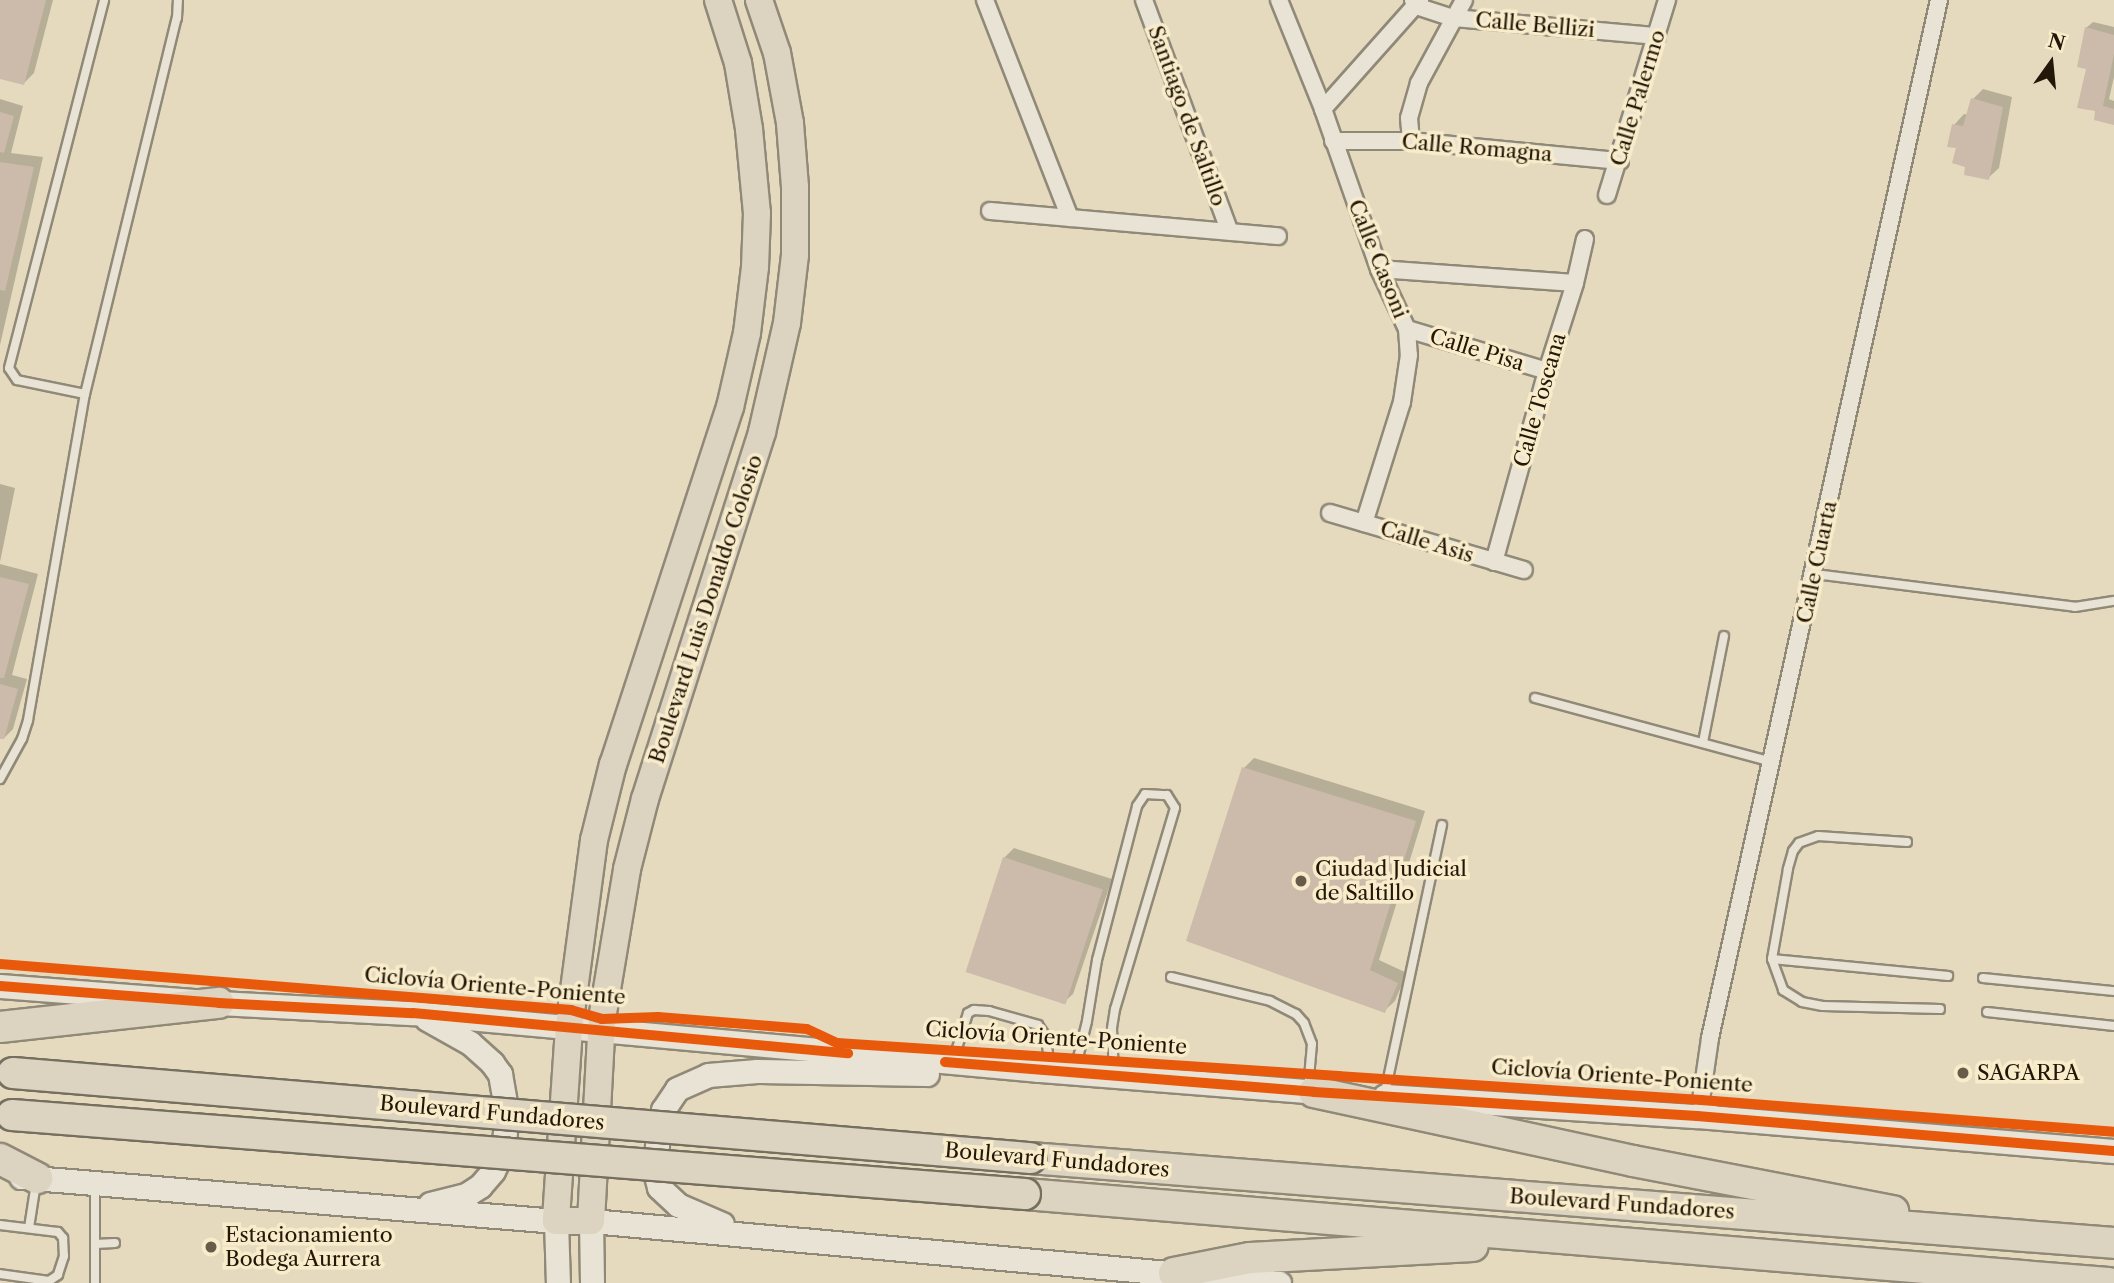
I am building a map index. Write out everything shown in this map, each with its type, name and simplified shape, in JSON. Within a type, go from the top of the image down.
[{"type":"highway","points":[[0,1027],[219,1003]]},
{"type":"highway","name":"Boulevard Fundadores","points":[[7,1072],[1030,1158],[2114,1243]]},
{"type":"highway","points":[[1311,1092],[1644,1164],[1862,1203],[1950,1230]]},
{"type":"highway","name":"Boulevard Fundadores","points":[[6,1114],[2108,1283]]},
{"type":"highway","points":[[0,1159],[37,1178]]},
{"type":"highway","points":[[1174,1273],[1250,1258],[1578,1240]]},
{"type":"main road","name":"Boulevard Luis Donaldo Colosio","points":[[556,1221],[569,1028],[584,905],[605,794],[730,407],[747,333],[755,267],[757,213],[749,129],[738,63],[718,0]]},
{"type":"main road","name":"Boulevard Luis Donaldo Colosio","points":[[591,1221],[601,1030],[620,905],[645,799],[774,389],[787,323],[795,255],[795,187],[790,123],[777,53],[759,0]]},
{"type":"main road","points":[[0,986],[219,1003],[413,1013],[1045,1071],[1311,1092],[1716,1118],[2114,1151]]},
{"type":"main road","points":[[410,1208],[439,1203],[480,1186],[493,1171],[507,1135],[504,1090],[500,1074],[492,1063],[470,1043],[413,1013]]},
{"type":"main road","points":[[748,1234],[678,1205],[659,1186],[655,1172],[655,1152],[661,1121],[669,1099],[683,1085],[708,1074],[757,1071],[963,1074],[1045,1071]]},
{"type":"main road","points":[[0,1175],[556,1221],[591,1221],[748,1234],[1279,1283]]},
{"type":"main road","points":[[556,1221],[558,1283]]},
{"type":"main road","points":[[591,1221],[592,1283]]},
{"type":"street","points":[[985,0],[1070,218]]},
{"type":"street","name":"Santiago de Saltillo","points":[[1144,0],[1230,232]]},
{"type":"street","name":"Calle Casoni","points":[[1279,0],[1323,109],[1379,268],[1407,329],[1409,355],[1402,402],[1364,523]]},
{"type":"street","points":[[1411,141],[1409,118],[1419,83],[1464,0]]},
{"type":"street","name":"Calle Palermo","points":[[1607,195],[1620,161],[1667,0]]},
{"type":"street","name":"Calle Cuarta","points":[[1716,1118],[1701,1100],[1704,1072],[1939,0]]},
{"type":"street","points":[[1323,109],[1416,2]]},
{"type":"street","name":"Calle Bellizi","points":[[1416,2],[1454,18],[1657,36]]},
{"type":"street","name":"Calle Romagna","points":[[1333,141],[1411,141],[1620,161]]},
{"type":"street","points":[[990,211],[1278,236]]},
{"type":"street","name":"Calle Toscana","points":[[1494,562],[1547,371],[1575,283],[1585,239]]},
{"type":"street","points":[[1379,268],[1575,283]]},
{"type":"street","name":"Calle Pisa","points":[[1407,329],[1547,371]]},
{"type":"street","name":"Calle Asis","points":[[1330,513],[1524,570]]},
{"type":"lane","points":[[85,394],[17,380],[9,369],[104,0]]},
{"type":"lane","points":[[0,779],[22,739],[28,720],[85,394],[177,18],[178,0]]},
{"type":"lane","points":[[1815,574],[2076,607],[2114,601]]},
{"type":"lane","points":[[1703,743],[1724,636]]},
{"type":"lane","points":[[1535,698],[1772,762]]},
{"type":"lane","points":[[1074,1073],[1087,1021],[1097,960],[1137,806],[1145,794],[1167,795],[1175,808],[1115,1009],[1112,1029],[1115,1076]]},
{"type":"lane","points":[[1384,1097],[1443,825]]},
{"type":"lane","points":[[1907,842],[1818,836],[1799,843],[1793,851],[1788,869],[1772,959],[1783,990],[1802,1002],[1823,1006],[1940,1009]]},
{"type":"lane","points":[[1772,959],[1948,976]]},
{"type":"lane","points":[[1171,977],[1270,1002],[1296,1014],[1304,1023],[1311,1044],[1311,1092]]},
{"type":"lane","points":[[1983,978],[2114,991]]},
{"type":"lane","points":[[953,1062],[968,1013],[974,1010],[989,1011],[1032,1021],[1041,1028],[1046,1037],[1045,1071]]},
{"type":"lane","points":[[1987,1012],[2114,1026]]},
{"type":"lane","points":[[29,1228],[37,1178]]},
{"type":"lane","points":[[94,1184],[95,1283]]},
{"type":"lane","points":[[0,1225],[62,1235],[64,1256],[58,1275],[49,1281],[0,1274]]},
{"type":"lane","points":[[95,1244],[115,1243]]},
{"type":"building","points":[[0,0],[46,0],[24,85],[0,79]]},
{"type":"building","points":[[2085,27],[2114,35],[2114,54],[2103,106],[2114,109],[2114,125],[2094,120],[2095,111],[2077,108],[2086,69],[2077,67]]},
{"type":"building","points":[[1971,98],[2003,107],[1989,180],[1964,175],[1965,167],[1952,163],[1956,148],[1947,147],[1952,124],[1963,126]]},
{"type":"building","points":[[0,112],[14,116],[4,153],[0,152]]},
{"type":"building","points":[[0,162],[34,167],[5,291],[0,290]]},
{"type":"building","points":[[0,577],[29,584],[4,678],[0,678]]},
{"type":"building","points":[[0,684],[18,689],[4,739],[0,739]]},
{"type":"building","name":"Ciudad Judicial de Saltillo","points":[[1242,767],[1416,821],[1370,970],[1398,983],[1385,1013],[1186,941]]},
{"type":"building","points":[[1003,857],[1103,889],[1065,1005],[966,972]]},
{"type":"cycle path","name":"Ciclovía Oriente-Poniente","points":[[0,964],[571,1010],[602,1019],[658,1017],[807,1029],[837,1043],[1701,1100],[2114,1132]]},
{"type":"cycle path","points":[[0,986],[219,1003],[413,1013],[848,1053]]},
{"type":"cycle path","points":[[945,1062],[1314,1092],[1697,1116],[2114,1151]]},
{"type":"place","name":"Ciudad Judicial de Saltillo","points":[[1301,881]]},
{"type":"place","name":"SAGARPA","points":[[1963,1073]]},
{"type":"place","name":"Estacionamiento Bodega Aurrera","points":[[211,1247]]}]
